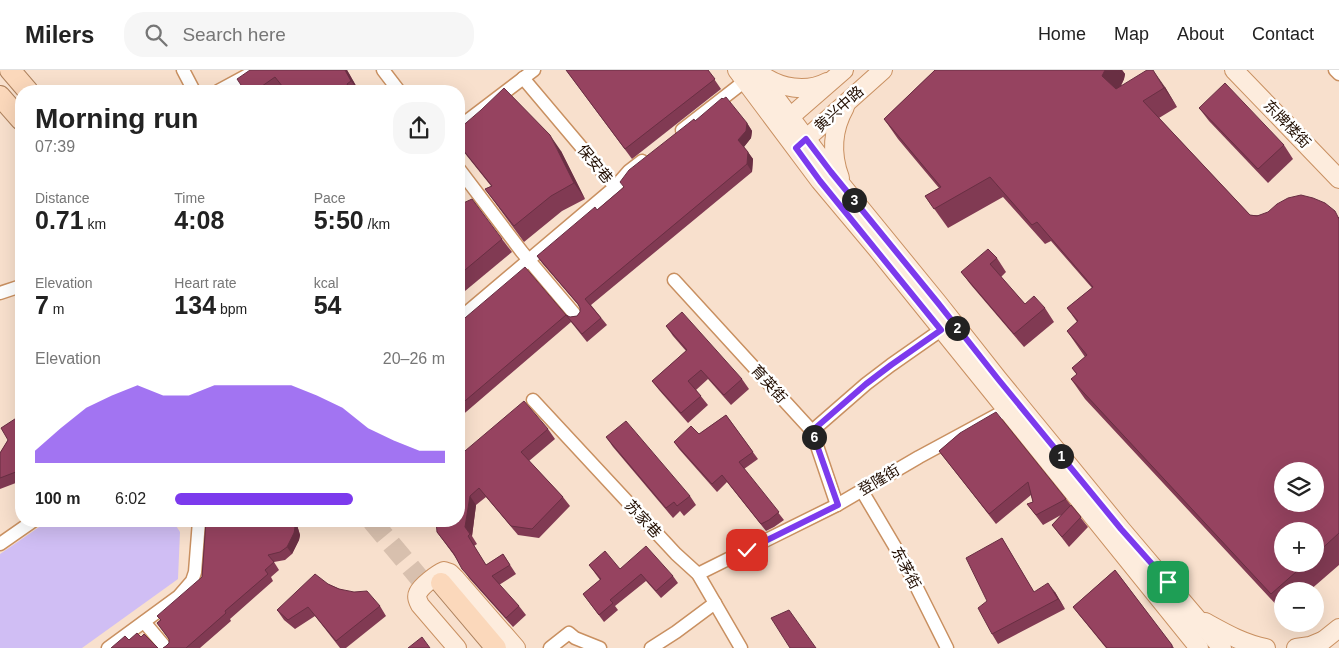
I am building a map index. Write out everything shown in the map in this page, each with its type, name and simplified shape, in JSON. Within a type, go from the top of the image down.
[{"type":"main road","points":[[10,70],[23,85]]},
{"type":"main road","name":"黄兴中路","points":[[801,144],[883,70]]},
{"type":"main road","name":"东牌楼街","points":[[1234,70],[1339,179]]},
{"type":"main road","points":[[748,73],[791,87],[804,88],[814,87],[839,74]]},
{"type":"main road","points":[[748,73],[801,144],[846,190],[1115,522],[1222,648]]},
{"type":"main road","name":"黄兴中路","points":[[784,121],[839,74]]},
{"type":"main road","points":[[0,96],[15,113]]},
{"type":"main road","points":[[846,190],[834,158],[834,144],[838,119],[850,100]]},
{"type":"main road","points":[[801,144],[820,181],[1199,648]]},
{"type":"main road","points":[[457,648],[417,599],[417,594],[421,589],[444,571],[450,573],[455,578],[516,648]]},
{"type":"main road","points":[[479,648],[436,587],[496,648]]},
{"type":"main road","points":[[1197,618],[1234,638],[1266,648]]},
{"type":"main road","points":[[1296,648],[1318,645],[1339,628]]},
{"type":"street","points":[[183,70],[191,85]]},
{"type":"street","points":[[229,85],[257,70]]},
{"type":"street","points":[[383,70],[394,85]]},
{"type":"street","points":[[465,122],[534,70]]},
{"type":"street","points":[[1335,70],[1339,74]]},
{"type":"street","points":[[673,137],[748,73]]},
{"type":"street","name":"保安巷","points":[[465,314],[615,186],[523,78]]},
{"type":"street","points":[[615,186],[629,171],[651,154]]},
{"type":"street","points":[[465,178],[529,260],[577,317]]},
{"type":"street","name":"育英街","points":[[674,280],[812,431],[838,505]]},
{"type":"street","points":[[0,293],[15,288]]},
{"type":"street","points":[[812,431],[866,384],[941,330]]},
{"type":"street","name":"苏家巷","points":[[532,400],[676,554],[698,574],[741,648]]},
{"type":"street","name":"登隆街","points":[[698,574],[838,505],[918,456],[1006,410]]},
{"type":"street","name":"东茅街","points":[[862,490],[904,562],[948,648]]},
{"type":"street","points":[[0,544],[24,527]]},
{"type":"street","points":[[108,648],[179,596],[192,582],[195,572],[199,527]]},
{"type":"street","points":[[651,648],[715,603]]},
{"type":"street","points":[[144,622],[166,648]]},
{"type":"street","points":[[550,648],[569,633],[575,638],[600,648]]},
{"type":"shaded area","points":[[39,527],[177,527],[180,532],[178,579],[82,648],[0,648],[0,554]]},
{"type":"building","points":[[250,70],[345,70],[351,81],[348,85],[281,85],[275,77],[264,85],[241,85],[237,79]]},
{"type":"building","points":[[566,70],[708,70],[715,79],[625,149]]},
{"type":"building","points":[[935,70],[1105,70],[1102,76],[1116,89],[1147,70],[1153,70],[1164,88],[1143,101],[1250,215],[1257,216],[1268,212],[1288,198],[1301,195],[1325,203],[1335,211],[1339,219],[1339,533],[1324,547],[1324,522],[1274,522],[1274,572],[1296,572],[1285,582],[1274,582],[1274,591],[1271,594],[1071,379],[1077,374],[1072,368],[1087,355],[1067,331],[1078,321],[1067,308],[1093,287],[1037,222],[1032,225],[990,177],[934,209],[925,196],[941,187],[884,119]]},
{"type":"building","points":[[1225,83],[1284,145],[1258,169],[1199,108]]},
{"type":"building","points":[[504,88],[550,135],[574,183],[551,196],[514,226],[485,189],[492,186],[465,152],[465,124]]},
{"type":"building","points":[[726,97],[747,123],[746,131],[738,140],[748,152],[747,164],[585,299],[601,318],[582,334],[566,315],[570,317],[577,316],[580,308],[537,256],[595,207],[597,210],[624,187],[620,182],[629,170],[694,119],[695,121],[722,98]]},
{"type":"building","points":[[472,199],[502,239],[465,270],[465,202]]},
{"type":"building","points":[[988,249],[997,258],[990,264],[1025,304],[1034,296],[1045,308],[1014,334],[961,272]]},
{"type":"building","points":[[525,267],[566,315],[465,401],[465,318]]},
{"type":"building","points":[[682,312],[742,379],[724,395],[701,370],[688,381],[701,396],[681,413],[652,381],[687,350],[666,326]]},
{"type":"building","points":[[524,401],[548,429],[521,452],[563,497],[532,529],[511,526],[479,488],[470,496],[465,527],[465,451]]},
{"type":"building","points":[[996,412],[1066,499],[1036,515],[1027,504],[1033,502],[1028,482],[989,514],[939,451],[960,433]]},
{"type":"building","points":[[726,415],[753,452],[739,462],[779,512],[761,524],[722,475],[712,484],[674,442],[691,426],[699,434]]},
{"type":"building","points":[[15,419],[15,472],[0,478],[0,453],[8,440],[1,428]]},
{"type":"building","points":[[626,421],[690,496],[677,506],[674,502],[666,508],[606,437]]},
{"type":"building","points":[[1071,505],[1081,517],[1062,537],[1052,525]]},
{"type":"building","points":[[206,527],[295,527],[287,547],[280,552],[268,555],[274,562],[265,570],[268,574],[225,611],[226,613],[186,648],[163,648],[169,643],[169,639],[157,623],[161,620],[157,616],[202,577]]},
{"type":"building","points":[[437,527],[465,527],[470,534],[468,536],[486,565],[503,554],[510,565],[492,576],[519,606],[506,618],[462,569],[454,554],[437,532]]},
{"type":"building","points":[[1002,538],[1034,592],[1048,583],[1058,599],[992,634],[978,608],[987,601],[966,558]]},
{"type":"building","points":[[646,546],[673,576],[656,591],[641,574],[610,600],[613,603],[599,615],[583,594],[601,579],[589,565],[605,551],[620,569]]},
{"type":"building","points":[[1115,570],[1172,645],[1172,648],[1107,648],[1073,607]]},
{"type":"building","points":[[315,574],[328,584],[339,589],[354,592],[367,591],[380,606],[336,641],[308,607],[288,620],[277,610]]},
{"type":"building","points":[[789,610],[816,648],[790,648],[771,618]]},
{"type":"building","points":[[137,633],[141,637],[144,634],[158,648],[111,648],[125,636],[129,640]]},
{"type":"building","points":[[422,637],[430,648],[408,648]]},
{"type":"tunnel","points":[[377,527],[431,592]]},
{"type":"route","points":[[747,550],[838,505],[812,431],[866,384],[941,330],[820,181],[796,148],[806,139],[998,379],[1121,529],[1168,582]]}]
